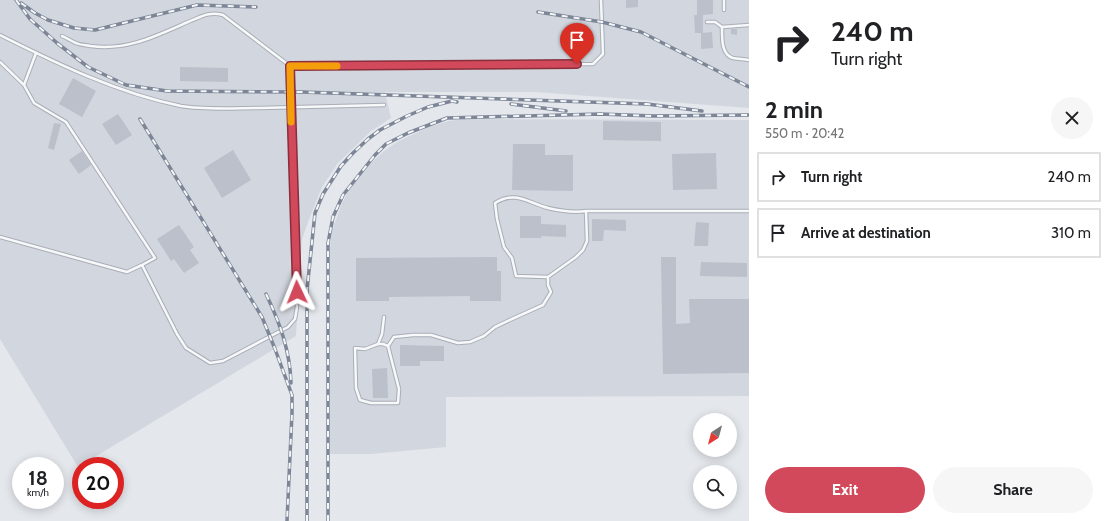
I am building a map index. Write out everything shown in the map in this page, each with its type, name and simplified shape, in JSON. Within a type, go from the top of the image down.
[{"type":"lane","points":[[62,36],[77,44],[98,47],[122,47],[145,41],[191,21],[203,14],[215,13],[223,15],[290,66],[593,64],[602,54],[601,0]]},
{"type":"lane","points":[[724,0],[724,10]]},
{"type":"lane","points":[[706,22],[715,22],[722,27],[749,25]]},
{"type":"lane","points":[[722,27],[722,37],[728,56],[749,60]]},
{"type":"lane","points":[[0,35],[36,53],[118,89],[143,97],[182,106],[225,109],[384,105]]},
{"type":"lane","points":[[24,85],[36,53]]},
{"type":"lane","points":[[0,62],[24,85],[34,103],[66,122],[155,258],[127,272],[0,237]]},
{"type":"lane","points":[[142,265],[177,334],[186,348],[210,363],[223,361],[288,327],[295,319],[297,307],[290,66]]},
{"type":"lane","points":[[586,211],[587,241],[576,257],[548,277],[516,276],[512,258],[504,246],[497,219],[495,203],[504,198],[521,198],[549,208],[576,213],[586,211],[749,211]]},
{"type":"lane","points":[[388,346],[378,344],[365,349],[355,348],[356,388],[360,400],[371,403],[398,403],[399,389],[388,346],[394,337],[431,336],[458,343],[470,342],[484,336],[512,319],[543,305],[551,292],[548,284],[548,277]]},
{"type":"lane","points":[[378,344],[382,334],[384,316]]},
{"type":"shaded area","points":[[0,0],[749,0],[749,108],[535,92],[385,92],[391,118],[371,131],[338,163],[322,187],[311,214],[302,239],[296,336],[95,457],[72,457],[0,339]]},
{"type":"shaded area","points":[[464,119],[749,120],[749,396],[446,397],[446,447],[371,454],[330,454],[330,247],[332,231],[342,203],[352,184],[384,151],[399,141],[429,127],[449,121]]},
{"type":"building","points":[[626,0],[638,0],[638,7],[626,8]]},
{"type":"building","points":[[697,0],[713,0],[713,14],[703,15],[703,33],[712,32],[713,48],[701,49],[701,33],[695,33],[694,15],[697,15]]},
{"type":"building","points":[[731,29],[737,29],[737,35],[731,34]]},
{"type":"building","points":[[180,67],[228,68],[228,82],[180,81]]},
{"type":"building","points":[[73,78],[96,91],[82,117],[59,104]]},
{"type":"building","points":[[118,114],[132,135],[116,145],[102,124]]},
{"type":"building","points":[[603,121],[661,122],[661,141],[603,140]]},
{"type":"building","points":[[54,123],[61,124],[54,150],[48,148]]},
{"type":"building","points":[[513,144],[545,144],[545,155],[573,155],[573,191],[512,190]]},
{"type":"building","points":[[233,150],[251,180],[222,198],[204,168]]},
{"type":"building","points":[[82,151],[91,165],[79,174],[69,160]]},
{"type":"building","points":[[716,153],[717,189],[673,190],[672,154]]},
{"type":"building","points":[[520,216],[541,216],[541,224],[566,225],[566,237],[541,236],[541,238],[520,238]]},
{"type":"building","points":[[592,219],[626,220],[626,231],[604,230],[603,241],[592,241]]},
{"type":"building","points":[[696,222],[709,223],[708,246],[694,246]]},
{"type":"building","points":[[179,225],[194,247],[190,250],[199,263],[184,273],[174,259],[171,261],[157,239]]},
{"type":"building","points":[[497,257],[497,271],[501,271],[501,301],[470,301],[470,296],[389,297],[389,301],[356,301],[356,258]]},
{"type":"building","points":[[661,257],[676,257],[676,324],[690,323],[689,299],[749,299],[749,373],[663,374]]},
{"type":"building","points":[[701,262],[747,263],[747,277],[700,276]]},
{"type":"building","points":[[400,345],[444,346],[444,361],[420,361],[420,366],[400,366]]},
{"type":"building","points":[[387,368],[388,398],[373,398],[372,369]]},
{"type":"railway","points":[[16,0],[30,19],[57,43],[88,67],[126,85],[167,91],[302,92],[647,104],[702,111]]},
{"type":"railway","points":[[21,3],[48,20],[74,28],[95,30],[197,5],[256,7]]},
{"type":"railway","points":[[538,12],[602,22],[641,32],[749,87]]},
{"type":"railway","points":[[307,521],[307,290],[315,213],[323,194],[341,166],[368,139],[380,130],[428,107],[452,101],[457,102]]},
{"type":"railway","points":[[511,104],[566,111]]},
{"type":"railway","points":[[328,521],[328,243],[333,217],[343,195],[375,155],[386,144],[408,133],[447,118],[600,114],[653,116],[749,115]]},
{"type":"railway","points":[[140,119],[262,317],[292,395],[287,521]]},
{"type":"railway","points":[[266,294],[276,316],[283,337],[289,360],[291,383]]},
{"type":"slow traffic","points":[[291,122],[290,66],[337,66]]},
{"type":"route","points":[[297,292],[290,66],[577,64]]}]
